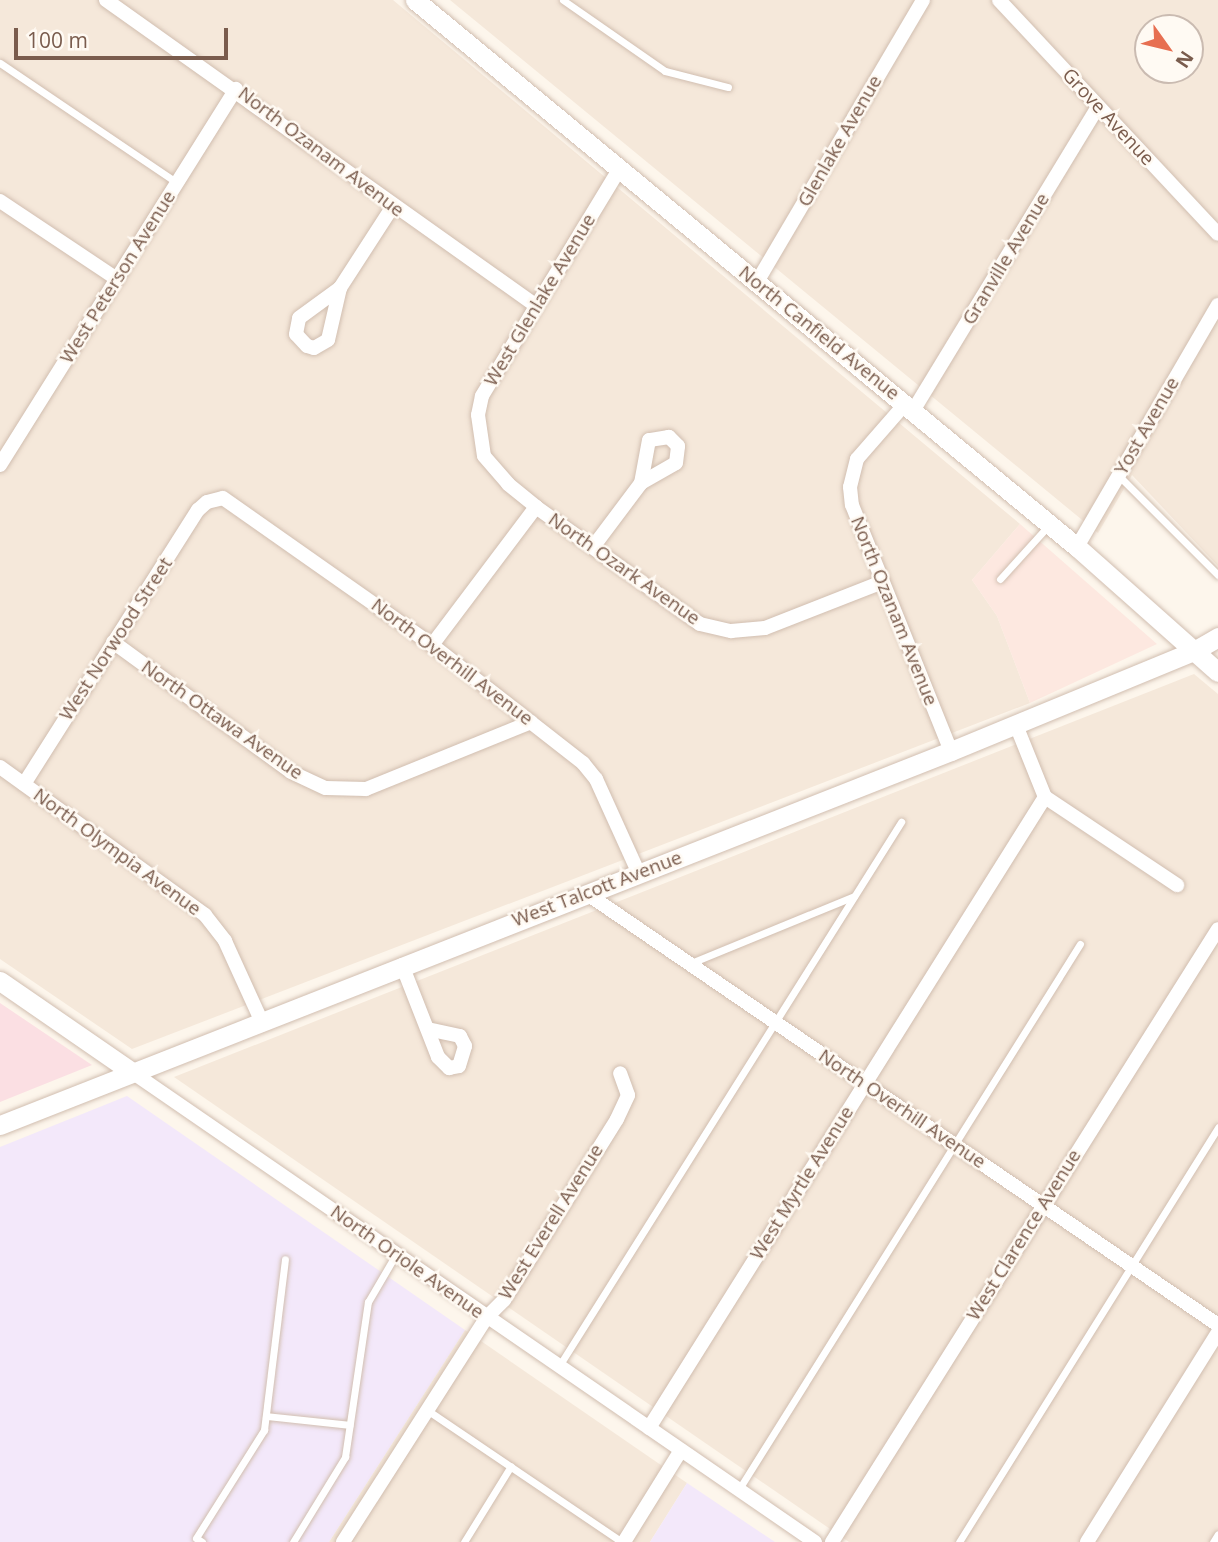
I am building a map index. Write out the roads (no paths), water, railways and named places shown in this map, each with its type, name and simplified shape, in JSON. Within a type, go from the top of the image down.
[{"type":"street","name":"North Ozanam Avenue","points":[[106,0],[236,89],[393,206],[535,305]]},
{"type":"street","name":"North Canfield Avenue","points":[[415,0],[1077,547],[1218,672]]},
{"type":"street","name":"Glenlake Avenue","points":[[757,282],[923,0]]},
{"type":"street","name":"Grove Avenue","points":[[999,0],[1218,234]]},
{"type":"street","name":"West Peterson Avenue","points":[[0,465],[236,89]]},
{"type":"street","name":"Granville Avenue","points":[[909,408],[1098,107]]},
{"type":"street","name":"West Glenlake Avenue","points":[[479,438],[482,396],[620,168]]},
{"type":"street","points":[[0,201],[117,279]]},
{"type":"street","points":[[340,288],[393,206]]},
{"type":"street","name":"Yost Avenue","points":[[1077,547],[1218,305]]},
{"type":"street","name":"North Ozanam Avenue","points":[[909,408],[857,459],[850,487],[880,583],[951,751]]},
{"type":"street","name":"North Ozark Avenue","points":[[479,438],[493,470],[536,507],[687,617],[731,631],[765,628],[880,583]]},
{"type":"street","points":[[593,548],[640,483]]},
{"type":"street","name":"West Norwood Street","points":[[23,784],[198,510],[214,499]]},
{"type":"street","name":"North Overhill Avenue","points":[[214,499],[232,502],[432,645],[583,763],[596,779],[639,874]]},
{"type":"street","points":[[432,645],[536,507]]},
{"type":"street","name":"West Talcott Avenue","points":[[0,1125],[261,1020],[951,751],[1194,652],[1218,637]]},
{"type":"street","name":"North Ottawa Avenue","points":[[113,642],[290,772],[326,788],[366,789],[531,722]]},
{"type":"street","points":[[1016,724],[1045,797],[1177,885]]},
{"type":"street","name":"North Olympia Avenue","points":[[0,767],[205,915],[225,941],[261,1020]]},
{"type":"street","name":"West Myrtle Avenue","points":[[649,1428],[1045,797]]},
{"type":"street","name":"North Overhill Avenue","points":[[586,893],[1218,1325]]},
{"type":"street","name":"West Clarence Avenue","points":[[832,1542],[1218,929]]},
{"type":"street","points":[[402,965],[428,1029]]},
{"type":"street","name":"North Oriole Avenue","points":[[0,982],[814,1542]]},
{"type":"street","name":"West Everell Avenue","points":[[343,1542],[487,1317],[504,1300],[617,1119],[628,1095],[620,1073]]},
{"type":"street","points":[[1087,1542],[1218,1332]]},
{"type":"street","points":[[623,1542],[681,1450]]},
{"type":"lane","points":[[563,0],[665,71],[728,88]]},
{"type":"lane","points":[[0,63],[177,183]]},
{"type":"lane","points":[[1119,475],[1218,575]]},
{"type":"lane","points":[[1000,579],[1049,524]]},
{"type":"lane","points":[[559,1366],[901,822]]},
{"type":"lane","points":[[690,964],[855,895]]},
{"type":"lane","points":[[739,1490],[1080,944]]},
{"type":"lane","points":[[959,1542],[1218,1128]]},
{"type":"lane","points":[[293,1542],[345,1457],[368,1302],[396,1254]]},
{"type":"lane","points":[[202,1542],[196,1538],[264,1430],[285,1259]]},
{"type":"lane","points":[[427,1410],[623,1542]]},
{"type":"lane","points":[[266,1416],[350,1425]]},
{"type":"lane","points":[[464,1542],[511,1466]]},
{"type":"lane","points":[[1213,1542],[1218,1534]]}]
